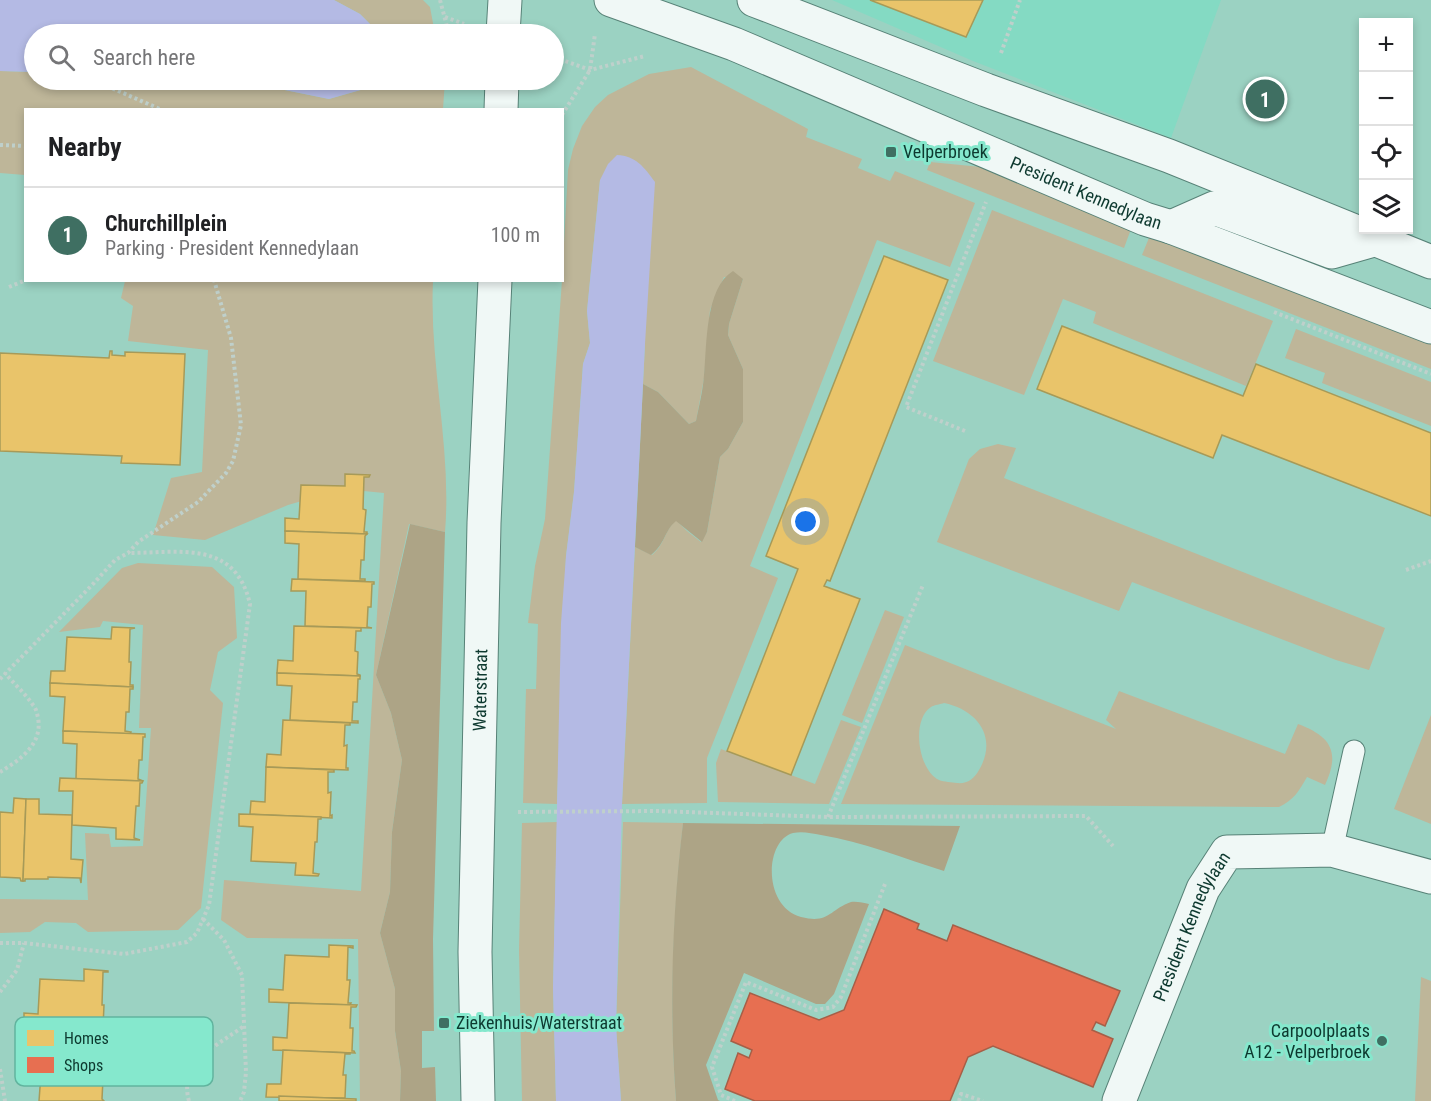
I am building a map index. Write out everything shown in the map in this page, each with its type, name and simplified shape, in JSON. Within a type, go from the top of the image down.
[{"type":"street","points":[[504,24],[505,0]]},
{"type":"street","name":"President Kennedylaan","points":[[611,0],[734,44],[1145,219],[1171,226],[1431,327]]},
{"type":"street","points":[[754,0],[986,90],[1169,156],[1431,262]]},
{"type":"street","points":[[501,108],[502,90]]},
{"type":"street","points":[[1171,226],[1214,208],[1332,252],[1374,240]]},
{"type":"street","name":"Waterstraat","points":[[478,1101],[475,952],[484,523],[495,282]]},
{"type":"street","name":"President Kennedylaan","points":[[1119,1101],[1203,888],[1227,852],[1332,850],[1431,877]]},
{"type":"lane","points":[[1332,850],[1354,751]]},
{"type":"path","points":[[440,0],[446,24]]},
{"type":"path","points":[[986,90],[1020,0]]},
{"type":"path","points":[[564,61],[590,70],[564,113]]},
{"type":"path","points":[[115,90],[157,108]]},
{"type":"path","points":[[0,145],[24,146]]},
{"type":"path","points":[[965,431],[906,407],[986,202]]},
{"type":"path","points":[[9,287],[24,281]]},
{"type":"path","points":[[0,679],[115,560],[198,502],[226,473],[233,461],[241,425],[237,385],[231,338],[215,282]]},
{"type":"path","points":[[0,943],[24,943],[123,954],[187,942],[197,933],[209,905],[250,604],[246,589],[229,564],[216,557],[191,551],[128,553]]},
{"type":"path","points":[[1406,570],[1431,561]]},
{"type":"path","points":[[828,817],[923,585]]},
{"type":"path","points":[[0,772],[27,753],[37,736],[39,722],[35,706],[17,689],[5,673]]},
{"type":"path","points":[[550,812],[657,811],[828,817],[1086,816],[1113,846]]},
{"type":"path","points":[[735,1101],[721,1095],[712,1067],[746,982],[816,1010],[832,1007],[841,997],[885,884]]},
{"type":"path","points":[[203,919],[224,940],[242,975],[246,1072],[244,1092],[240,1101]]},
{"type":"path","points":[[0,992],[17,970],[24,943]]},
{"type":"path","points":[[213,1050],[245,1026]]},
{"type":"path","points":[[0,1069],[5,1101]]},
{"type":"path","points":[[187,1086],[189,1101]]},
{"type":"path","points":[[959,1101],[961,1094],[983,1101]]},
{"type":"shaded area","points":[[334,0],[423,0],[430,7],[433,24],[370,24],[360,14]]},
{"type":"shaded area","points":[[832,0],[1221,0],[1171,138],[973,61]]},
{"type":"shaded area","points":[[691,67],[808,129],[806,137],[862,159],[858,168],[890,181],[895,171],[975,203],[950,267],[877,240],[750,566],[778,578],[707,758],[707,803],[622,804],[635,547],[652,555],[676,520],[701,542],[707,532],[720,457],[728,449],[743,422],[743,369],[728,335],[729,324],[743,279],[724,277],[710,310],[704,378],[696,421],[689,424],[658,392],[643,384],[645,344],[600,180],[587,311],[590,343],[583,364],[574,492],[566,556],[557,804],[523,803],[526,689],[536,689],[538,624],[528,623],[535,566],[545,519],[562,282],[564,282],[568,170],[582,126],[595,107],[608,95],[649,74]]},
{"type":"shaded area","points":[[0,71],[24,72],[24,90],[284,90],[329,99],[360,90],[444,90],[443,108],[24,108],[24,175],[0,173]]},
{"type":"shaded area","points":[[930,162],[1002,169],[1134,221],[1124,248],[927,170]]},
{"type":"shaded area","points":[[992,210],[1273,321],[1246,386],[1093,323],[1096,312],[1063,299],[1024,395],[933,361]]},
{"type":"shaded area","points":[[1153,228],[1431,337],[1431,369],[1142,255]]},
{"type":"shaded area","points":[[733,271],[743,279],[729,324],[728,335],[743,369],[743,422],[728,449],[720,457],[707,532],[702,542],[676,521],[660,546],[651,555],[635,547],[643,384],[658,392],[689,424],[696,421],[703,386],[712,303],[724,279]]},
{"type":"shaded area","points":[[125,282],[433,282],[434,344],[446,469],[445,532],[409,524],[376,675],[391,713],[402,760],[392,832],[390,892],[380,933],[395,989],[395,1031],[401,1071],[400,1101],[360,1101],[358,939],[247,938],[221,920],[224,880],[361,891],[384,493],[343,489],[288,505],[205,540],[153,535],[171,478],[202,472],[208,350],[128,341],[133,306],[121,298]]},
{"type":"shaded area","points":[[1296,329],[1431,382],[1431,426],[1322,383],[1325,373],[1285,358]]},
{"type":"shaded area","points":[[998,444],[1016,448],[1004,478],[1385,628],[1369,670],[1336,660],[1132,582],[1119,611],[937,542],[969,459],[980,449]]},
{"type":"shaded area","points":[[410,524],[445,532],[433,939],[434,1031],[422,1031],[422,1068],[435,1067],[436,1101],[400,1101],[401,1071],[395,1031],[395,989],[380,933],[390,892],[392,832],[402,760],[391,713],[376,675]]},
{"type":"shaded area","points":[[138,563],[212,567],[234,587],[237,638],[218,652],[210,690],[223,703],[201,908],[178,930],[88,932],[76,923],[45,922],[30,932],[0,933],[0,899],[88,900],[85,833],[109,834],[111,847],[143,846],[151,728],[139,728],[143,625],[103,621],[100,627],[59,632],[122,568]]},
{"type":"shaded area","points":[[885,610],[904,617],[862,723],[842,715]]},
{"type":"shaded area","points":[[905,645],[1116,729],[1106,720],[1119,691],[1285,754],[1298,724],[1325,740],[1332,754],[1330,773],[1325,785],[1307,777],[1296,795],[1279,807],[841,804]],"holes":[[[944,703],[956,707],[975,719],[985,737],[984,758],[977,773],[964,783],[941,781],[932,775],[926,766],[920,745],[919,733],[925,713],[932,706]]]},
{"type":"shaded area","points":[[1431,715],[1431,824],[1394,809]]},
{"type":"shaded area","points":[[841,720],[861,727],[829,804],[718,802],[716,763],[721,749],[815,784]]},
{"type":"shaded area","points":[[557,822],[553,988],[556,1101],[522,1101],[519,950],[522,823]]},
{"type":"shaded area","points":[[623,822],[683,823],[673,962],[676,1101],[621,1101],[616,1026]]},
{"type":"shaded area","points":[[683,823],[960,826],[944,871],[837,838],[800,832],[783,838],[773,860],[772,874],[774,888],[780,901],[789,911],[801,917],[818,919],[851,902],[869,904],[834,994],[825,1004],[816,1004],[744,973],[706,1065],[720,1101],[676,1101],[673,962],[676,893]]},
{"type":"shaded area","points":[[1421,977],[1431,981],[1431,1101],[1415,1101]]},
{"type":"water","points":[[0,0],[334,0],[360,14],[370,24],[24,24],[24,72],[0,71]]},
{"type":"water","points":[[284,90],[360,90],[329,99]]},
{"type":"water","points":[[617,155],[634,160],[655,182],[622,804],[616,1026],[621,1101],[556,1101],[553,988],[561,623],[574,492],[583,364],[590,343],[587,311],[600,180],[608,164]]},
{"type":"building: Homes","points":[[870,0],[983,0],[966,37]]},
{"type":"building: Homes","points":[[884,256],[948,280],[830,581],[827,580],[824,586],[860,599],[791,775],[727,751],[798,569],[766,556]]},
{"type":"building: Homes","points":[[1062,326],[1243,396],[1256,364],[1431,433],[1431,516],[1222,435],[1213,458],[1037,389]]},
{"type":"building: Homes","points":[[110,351],[112,355],[125,356],[125,352],[185,354],[180,465],[121,463],[122,456],[0,451],[0,353],[109,358]]},
{"type":"building: Homes","points":[[345,474],[370,475],[364,477],[363,509],[366,510],[364,532],[367,534],[285,531],[285,518],[299,519],[301,485],[345,486]]},
{"type":"building: Homes","points":[[285,531],[367,534],[364,560],[361,560],[360,579],[365,579],[365,581],[298,579],[299,544],[285,543]]},
{"type":"building: Homes","points":[[292,579],[374,582],[371,607],[368,607],[367,627],[372,628],[305,626],[306,591],[291,591]]},
{"type":"building: Homes","points":[[294,626],[361,628],[361,631],[356,631],[355,651],[358,652],[357,674],[360,676],[277,673],[278,660],[293,661]]},
{"type":"building: Homes","points":[[112,627],[135,628],[130,629],[130,685],[133,687],[50,683],[51,671],[65,671],[67,637],[111,639]]},
{"type":"building: Homes","points":[[277,673],[360,676],[357,702],[353,702],[352,721],[358,721],[358,723],[290,720],[292,686],[277,685]]},
{"type":"building: Homes","points":[[50,683],[133,687],[130,689],[129,712],[126,712],[125,731],[131,732],[130,734],[63,731],[65,697],[50,696]]},
{"type":"building: Homes","points":[[283,720],[350,723],[350,725],[345,725],[344,746],[347,745],[346,768],[348,770],[266,767],[267,754],[281,755]]},
{"type":"building: Homes","points":[[63,731],[145,734],[142,760],[139,760],[138,779],[143,781],[76,779],[77,744],[63,743]]},
{"type":"building: Homes","points":[[266,767],[334,770],[334,772],[328,772],[328,793],[331,792],[330,816],[332,815],[332,818],[250,814],[251,801],[265,802]]},
{"type":"building: Homes","points":[[60,778],[143,781],[140,783],[139,806],[136,806],[134,838],[140,840],[116,839],[116,828],[72,825],[73,791],[59,791]]},
{"type":"building: Homes","points":[[14,798],[26,799],[23,881],[20,878],[0,877],[0,812],[13,813]]},
{"type":"building: Homes","points":[[26,799],[39,799],[39,814],[72,815],[71,859],[83,860],[81,883],[80,878],[48,877],[48,879],[25,879],[23,881]]},
{"type":"building: Homes","points":[[239,814],[321,817],[318,819],[313,873],[319,874],[318,876],[295,875],[296,863],[251,861],[253,827],[239,826]]},
{"type":"building: Homes","points":[[329,945],[353,946],[353,948],[348,947],[347,980],[350,980],[348,1003],[351,1003],[350,1005],[269,1002],[269,989],[283,990],[285,955],[329,957]]},
{"type":"building: Homes","points":[[84,969],[108,971],[103,972],[103,1017],[24,1017],[24,1013],[38,1014],[40,979],[84,981]]},
{"type":"building: Homes","points":[[289,1003],[357,1005],[351,1007],[350,1028],[353,1028],[352,1051],[355,1053],[273,1050],[273,1037],[287,1038]]},
{"type":"building: Homes","points":[[283,1050],[350,1053],[345,1054],[343,1075],[346,1075],[345,1098],[266,1097],[267,1084],[281,1084]]},
{"type":"building: Homes","points":[[40,1086],[103,1086],[102,1099],[104,1101],[39,1101]]},
{"type":"building: Homes","points":[[279,1096],[356,1099],[356,1101],[279,1101]]},
{"type":"building: Shops","points":[[884,909],[919,924],[917,929],[947,941],[953,925],[1120,991],[1105,1026],[1096,1022],[1092,1030],[1113,1039],[1093,1087],[993,1046],[968,1057],[950,1101],[755,1101],[725,1089],[738,1053],[749,1058],[752,1050],[731,1041],[750,993],[819,1020],[844,1010]]},
{"type":"place","name":"Churchillplein","points":[[1265,99]]},
{"type":"place","name":"Velperbroek","points":[[891,152]]},
{"type":"place","name":"Ziekenhuis/Waterstraat","points":[[444,1023]]},
{"type":"place","name":"Carpoolplaats A12 - Velperbroek","points":[[1382,1041]]}]
